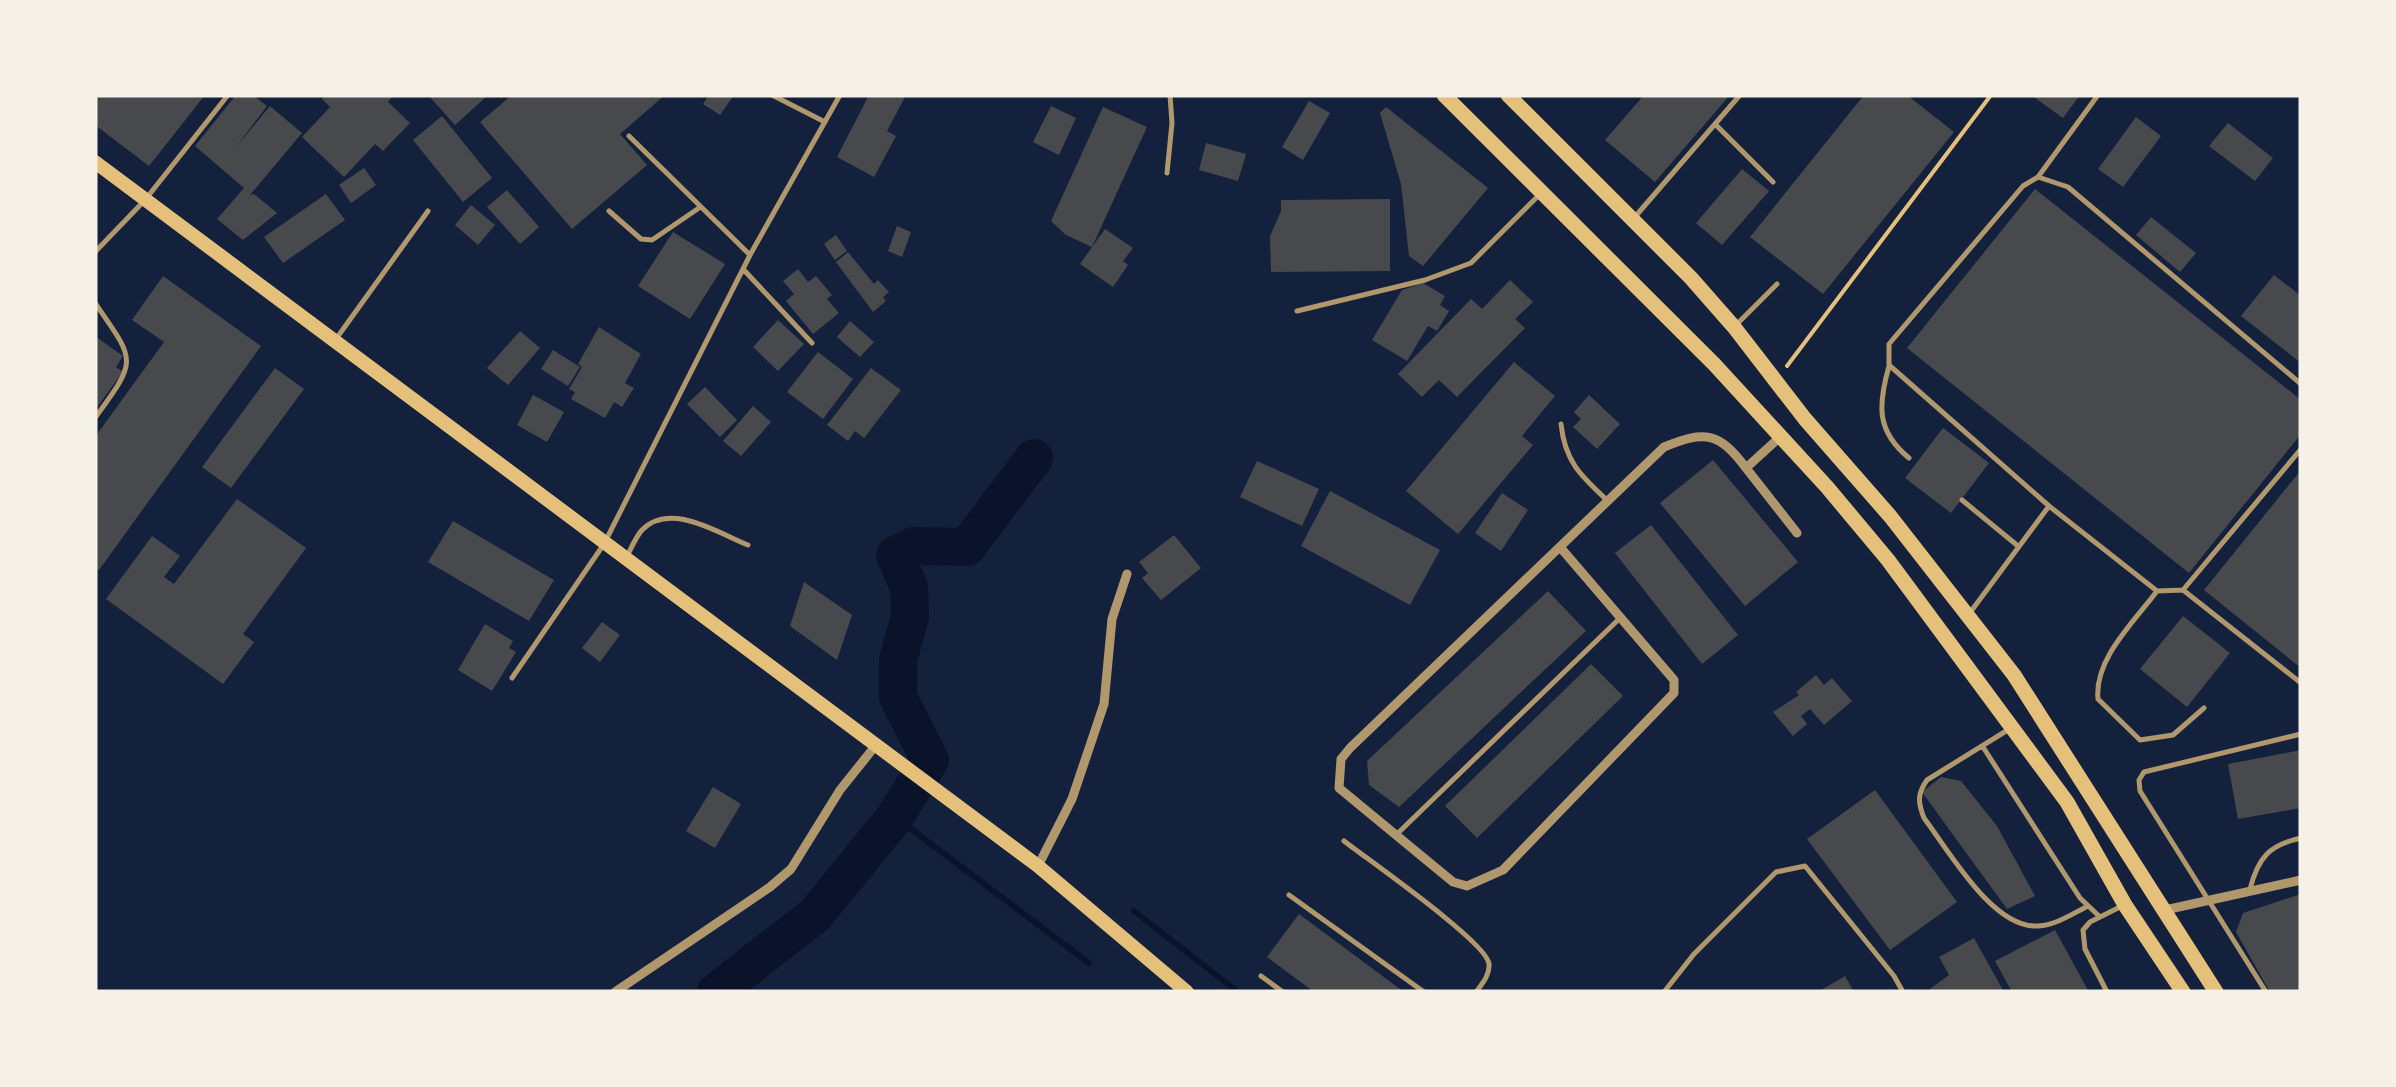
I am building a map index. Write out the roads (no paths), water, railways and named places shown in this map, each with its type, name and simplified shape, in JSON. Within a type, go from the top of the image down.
[{"type":"highway","points":[[1444,95],[1782,436],[1888,560],[2014,726],[2066,802],[2125,904],[2183,992]]},
{"type":"highway","points":[[1508,95],[1691,278],[1774,382],[1890,516],[2014,675],[2216,992]]},
{"type":"main road","points":[[95,162],[1038,866],[1188,992]]},
{"type":"street","points":[[1560,547],[1674,680],[1674,693],[1503,870],[1467,886],[1453,882],[1339,788],[1341,759],[1350,748],[1664,447],[1698,435],[1720,440],[1730,447],[1797,533]]},
{"type":"street","points":[[1746,468],[1782,436]]},
{"type":"street","points":[[1038,866],[1072,799],[1104,704],[1112,619],[1127,574]]},
{"type":"street","points":[[615,992],[754,898],[791,868],[840,790],[876,746]]},
{"type":"street","points":[[2165,910],[2301,880]]},
{"type":"lane","points":[[95,252],[145,200],[228,95]]},
{"type":"lane","points":[[772,95],[825,122]]},
{"type":"lane","points":[[512,678],[604,544],[743,269],[840,95]]},
{"type":"lane","points":[[1167,173],[1172,122],[1170,95]]},
{"type":"lane","points":[[1632,220],[1740,95]]},
{"type":"lane","points":[[1909,458],[1888,437],[1883,425],[1889,344],[2023,186],[2038,178],[2098,95]]},
{"type":"lane","points":[[1716,124],[1772,182]]},
{"type":"lane","points":[[629,136],[750,256]]},
{"type":"lane","points":[[2038,178],[2068,188],[2301,384]]},
{"type":"lane","points":[[1297,311],[1425,280],[1471,262],[1543,191]]},
{"type":"lane","points":[[609,211],[641,239],[652,240],[699,208]]},
{"type":"lane","points":[[334,341],[428,212]]},
{"type":"lane","points":[[743,269],[812,343]]},
{"type":"lane","points":[[1734,328],[1777,284]]},
{"type":"lane","points":[[95,303],[129,359],[128,370],[95,418]]},
{"type":"lane","points":[[1889,365],[2049,506],[2157,591],[2182,590],[2301,683]]},
{"type":"lane","points":[[1561,424],[1562,438],[1576,472],[1608,501]]},
{"type":"lane","points":[[2182,590],[2301,450]]},
{"type":"lane","points":[[1962,500],[2018,546]]},
{"type":"lane","points":[[1968,616],[2049,506]]},
{"type":"lane","points":[[625,559],[640,532],[653,521],[672,516],[748,545]]},
{"type":"lane","points":[[2157,591],[2102,667],[2096,684],[2098,699],[2140,740],[2174,735],[2204,708]]},
{"type":"lane","points":[[1396,835],[1620,618]]},
{"type":"lane","points":[[2014,726],[1926,780],[1919,791],[1924,818],[1986,899],[2013,921],[2040,926],[2058,922],[2088,906]]},
{"type":"lane","points":[[2266,992],[2140,790],[2138,780],[2144,772],[2301,734]]},
{"type":"lane","points":[[1983,747],[2088,906],[2100,917]]},
{"type":"lane","points":[[2250,892],[2255,868],[2264,853],[2301,838]]},
{"type":"lane","points":[[1344,841],[1459,928],[1488,958],[1490,967],[1476,992]]},
{"type":"lane","points":[[1664,992],[1694,954],[1776,872],[1805,866],[1903,992]]},
{"type":"lane","points":[[1289,895],[1424,992]]},
{"type":"lane","points":[[2107,992],[2082,940],[2083,930],[2125,904]]},
{"type":"lane","points":[[1261,976],[1283,992]]},
{"type":"waterway","points":[[716,992],[815,915],[895,817],[930,760],[898,697],[898,660],[910,617],[909,587],[895,555],[914,546],[967,547],[1034,458]]},
{"type":"waterway","points":[[895,817],[1089,963]]},
{"type":"waterway","points":[[1134,911],[1238,992]]}]
